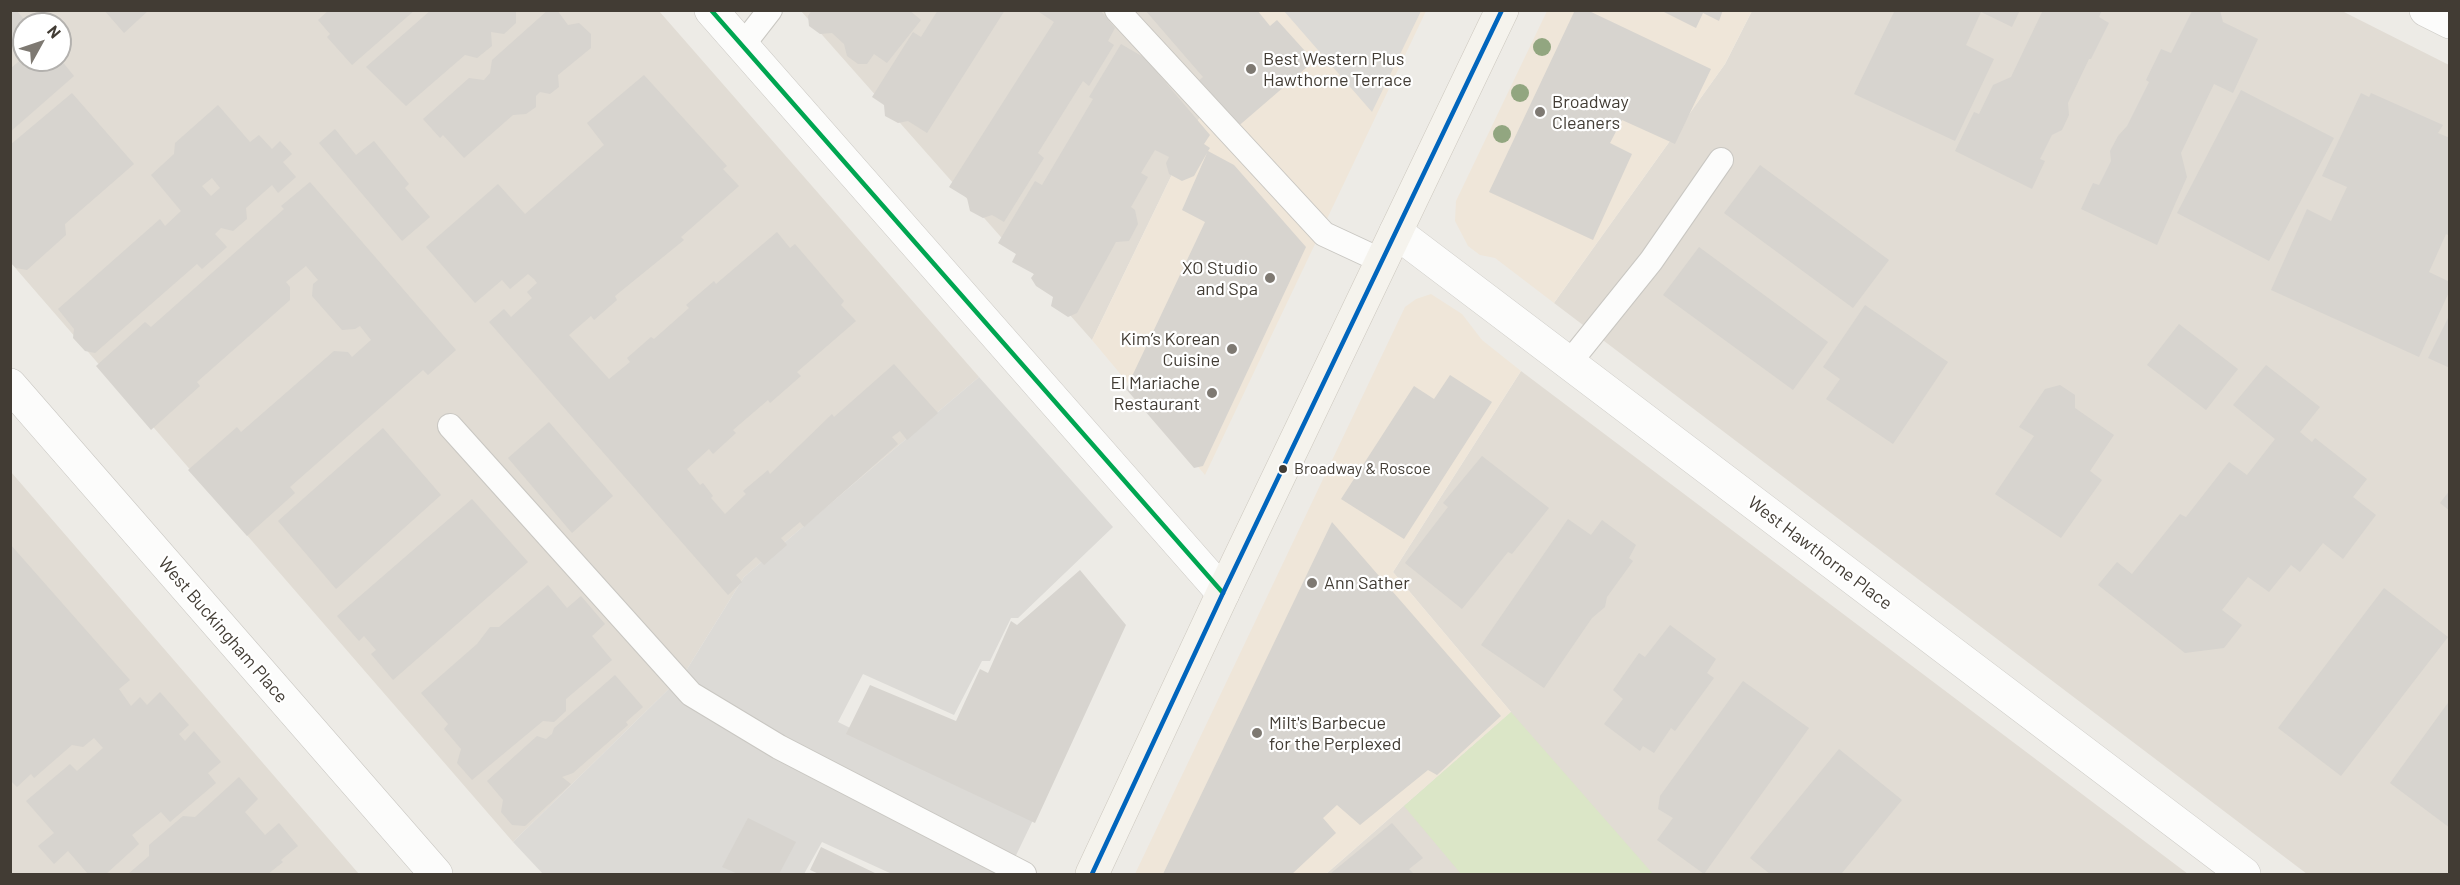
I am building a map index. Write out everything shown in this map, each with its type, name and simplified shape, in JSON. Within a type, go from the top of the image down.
[{"type":"main road","points":[[1092,874],[1223,593],[1502,10]]},
{"type":"street","points":[[711,10],[1223,593]]},
{"type":"street","points":[[2426,10],[2450,22]]},
{"type":"street","name":"West Hawthorne Place","points":[[1395,232],[2244,874]]},
{"type":"street","name":"West Buckingham Place","points":[[10,385],[436,874]]},
{"type":"lane","points":[[742,46],[770,10]]},
{"type":"lane","points":[[1117,10],[1324,234],[1382,261]]},
{"type":"lane","points":[[1569,363],[1651,261],[1721,160]]},
{"type":"lane","points":[[450,426],[691,694],[778,747],[1024,874]]},
{"type":"shaded area","points":[[10,11],[659,11],[979,377],[744,577],[684,674],[513,842],[11,263]]},
{"type":"shaded area","points":[[801,11],[1251,11],[1092,340]]},
{"type":"shaded area","points":[[1251,11],[1426,11],[1205,475],[1092,340]]},
{"type":"shaded area","points":[[1284,11],[1421,11],[1372,112]]},
{"type":"shaded area","points":[[1547,11],[1752,11],[1725,64],[1554,303],[1495,258],[1480,255],[1468,246],[1455,221],[1456,201]]},
{"type":"shaded area","points":[[1752,11],[2342,11],[2449,65],[2449,874],[2307,874],[1554,303],[1725,64]]},
{"type":"shaded area","points":[[1431,294],[1462,314],[1482,340],[1521,371],[1393,572],[1511,712],[1326,874],[1135,874],[1405,307],[1416,299]]},
{"type":"shaded area","points":[[1521,371],[2188,874],[1326,874],[1511,712],[1393,572]]},
{"type":"shaded area","points":[[979,377],[1113,527],[1018,618],[1011,618],[990,661],[982,661],[954,715],[863,674],[838,722],[1034,818],[1007,874],[892,874],[822,842],[804,874],[543,874],[513,842],[684,674],[744,577]]},
{"type":"shaded area","points":[[11,472],[359,874],[11,874]]},
{"type":"green space","points":[[1511,712],[1653,874],[1461,874],[1404,806]]},
{"type":"building","points":[[10,10],[16,10],[18,12],[12,12],[12,45],[10,46]]},
{"type":"building","points":[[104,10],[149,10],[124,33]]},
{"type":"building","points":[[329,10],[415,10],[352,65],[327,37],[330,34],[318,20]]},
{"type":"building","points":[[431,10],[516,10],[516,23],[504,34],[491,32],[492,46],[477,58],[465,55],[406,106],[366,67]]},
{"type":"building","points":[[548,10],[557,10],[568,25],[579,23],[591,34],[591,48],[558,75],[559,87],[550,94],[540,92],[536,96],[536,107],[526,114],[513,115],[464,158],[443,135],[440,138],[423,119],[469,78],[484,80],[490,73],[492,60]]},
{"type":"building","points":[[812,10],[909,10],[921,20],[887,63],[874,54],[867,64],[858,64],[847,56],[844,44],[832,33],[820,34],[809,26],[808,16]]},
{"type":"building","points":[[938,10],[1005,10],[927,133],[908,121],[898,123],[885,116],[884,105],[872,97],[913,32],[921,37]]},
{"type":"building","points":[[1036,10],[1100,10],[1115,28],[1108,41],[1114,45],[1089,86],[1083,81],[1038,153],[1044,158],[1004,222],[992,215],[983,218],[970,211],[967,198],[949,187],[1054,22]]},
{"type":"building","name":"Best Western Plus Hawthorne Terrace","points":[[1145,10],[1257,10],[1270,26],[1277,20],[1314,61],[1235,129],[1195,84],[1203,77]]},
{"type":"building","points":[[1575,10],[1587,10],[1711,69],[1675,144],[1622,120],[1610,143],[1632,154],[1593,240],[1489,192]]},
{"type":"building","points":[[1660,10],[1723,10],[1719,21],[1703,13],[1696,28]]},
{"type":"building","points":[[1895,10],[2020,10],[2012,27],[1981,12],[1966,45],[1994,59],[1955,141],[1854,94]]},
{"type":"building","points":[[2043,10],[2102,10],[2099,17],[2109,23],[2068,103],[2069,115],[2062,130],[2052,135],[2040,159],[2045,161],[2032,189],[1955,151],[1974,112],[1979,114],[1993,85],[2011,77]]},
{"type":"building","points":[[2220,10],[2223,22],[2258,39],[2233,93],[2214,84],[2181,153],[2187,177],[2157,245],[2081,209],[2093,183],[2099,185],[2111,161],[2110,151],[2118,136],[2127,126],[2149,82],[2146,80],[2161,49],[2171,53],[2192,11]]},
{"type":"building","points":[[1121,44],[1145,58],[1210,135],[1204,144],[1210,148],[1208,151],[1234,165],[1306,247],[1203,466],[1194,468],[1126,389],[1205,222],[1182,210],[1207,153],[1194,176],[1182,181],[1169,174],[1166,163],[1169,157],[1155,150],[1141,173],[1148,177],[1131,207],[1135,210],[1138,224],[1129,241],[1116,242],[1077,313],[1068,317],[1051,306],[1053,297],[1036,286],[1031,278],[1034,274],[1012,262],[1016,254],[998,243],[1035,181],[1042,185],[1093,99],[1089,97]]},
{"type":"building","points":[[12,67],[12,72],[71,72],[74,76],[10,132],[10,69]]},
{"type":"building","points":[[644,75],[727,166],[723,169],[739,186],[681,237],[684,240],[615,296],[617,300],[594,320],[591,316],[569,335],[609,379],[630,362],[627,358],[651,337],[654,339],[689,308],[686,305],[714,281],[716,284],[777,232],[790,248],[795,244],[844,301],[841,305],[856,321],[797,372],[801,376],[770,403],[768,400],[733,430],[736,433],[713,454],[709,449],[687,469],[700,485],[703,483],[713,496],[711,498],[725,514],[746,494],[743,491],[768,470],[770,474],[832,414],[834,417],[894,364],[938,413],[907,440],[900,431],[892,437],[898,444],[804,527],[800,522],[781,538],[787,545],[764,565],[756,557],[736,575],[742,582],[728,595],[489,322],[504,309],[511,317],[532,298],[527,292],[537,283],[534,279],[528,274],[510,289],[502,280],[475,303],[426,247],[498,184],[525,214],[604,145],[587,123]]},
{"type":"building","points":[[2241,90],[2334,138],[2269,261],[2177,213]]},
{"type":"building","points":[[72,93],[134,164],[65,224],[66,235],[27,270],[16,268],[10,262],[10,145]]},
{"type":"building","points":[[2361,93],[2369,97],[2371,93],[2443,125],[2438,133],[2450,138],[2450,236],[2446,234],[2429,272],[2450,282],[2450,290],[2419,357],[2271,290],[2307,209],[2331,221],[2347,187],[2322,176]]},
{"type":"building","points":[[218,105],[250,142],[259,135],[272,149],[280,141],[292,154],[283,162],[296,177],[278,193],[272,185],[246,208],[247,219],[233,231],[221,228],[215,234],[227,247],[202,269],[197,264],[95,353],[85,351],[73,338],[74,329],[58,309],[160,219],[165,226],[181,211],[151,175],[174,154],[175,143]],"holes":[[[212,178],[220,188],[211,196],[202,186]]]},
{"type":"building","points":[[335,129],[356,155],[374,141],[409,184],[405,188],[430,217],[402,241],[319,143]]},
{"type":"building","points":[[1760,165],[1889,260],[1853,308],[1724,213]]},
{"type":"building","points":[[310,182],[456,350],[428,375],[423,370],[290,487],[295,493],[247,536],[188,470],[237,427],[241,432],[334,351],[348,352],[352,357],[371,340],[360,326],[355,329],[342,330],[312,296],[313,284],[318,280],[306,266],[286,282],[290,287],[290,300],[197,382],[200,386],[151,430],[96,366],[145,322],[151,327],[284,209],[281,206]]},
{"type":"building","points":[[1699,247],[1828,342],[1793,390],[1663,295]]},
{"type":"building","points":[[1865,305],[1948,362],[1893,444],[1826,399],[1840,379],[1823,367]]},
{"type":"building","points":[[2450,314],[2450,368],[2428,358]]},
{"type":"building","points":[[2179,324],[2238,369],[2206,410],[2147,365]]},
{"type":"building","points":[[2266,365],[2320,407],[2300,432],[2312,442],[2315,438],[2367,479],[2353,497],[2376,515],[2343,559],[2323,543],[2300,572],[2291,565],[2269,592],[2248,577],[2222,610],[2242,625],[2224,648],[2185,653],[2098,585],[2117,562],[2132,574],[2180,514],[2186,517],[2229,462],[2247,475],[2275,439],[2233,405]]},
{"type":"building","points":[[1450,375],[1492,402],[1404,539],[1341,499],[1414,386],[1434,399]]},
{"type":"building","points":[[2060,385],[2075,395],[2075,408],[2114,435],[2090,471],[2102,480],[2061,538],[1995,494],[2034,436],[2019,427],[2045,389]]},
{"type":"building","points":[[549,422],[613,496],[572,533],[508,458]]},
{"type":"building","points":[[383,428],[441,495],[336,589],[278,521]]},
{"type":"building","points":[[1482,456],[1549,508],[1512,554],[1508,552],[1462,609],[1405,563],[1448,507],[1443,503]]},
{"type":"building","points":[[2450,490],[2450,511],[2440,503]]},
{"type":"building","points":[[472,499],[528,562],[393,680],[371,654],[376,650],[364,636],[359,641],[337,616]]},
{"type":"building","points":[[1568,519],[1591,535],[1602,520],[1636,545],[1629,558],[1633,561],[1607,597],[1605,607],[1592,618],[1544,688],[1481,645]]},
{"type":"building","points":[[1332,522],[1501,716],[1437,775],[1428,770],[1360,825],[1337,805],[1323,818],[1336,833],[1292,874],[1163,874]]},
{"type":"building","points":[[10,544],[130,680],[119,689],[131,706],[140,697],[147,705],[160,692],[189,725],[179,734],[185,741],[194,731],[221,762],[208,773],[216,783],[170,822],[161,812],[132,835],[139,844],[106,874],[88,874],[68,851],[54,864],[38,846],[54,833],[26,801],[70,764],[77,771],[103,748],[94,738],[83,747],[72,745],[34,778],[31,774],[17,787],[10,780]]},
{"type":"building","points":[[1080,570],[1126,625],[1035,823],[846,734],[870,685],[956,721],[980,669],[988,673],[1011,621],[1017,625]]},
{"type":"building","points":[[548,585],[567,608],[581,596],[605,624],[592,636],[612,660],[566,699],[566,711],[554,722],[543,721],[472,780],[457,763],[461,749],[444,729],[448,724],[421,693],[477,644],[490,627],[499,627]]},
{"type":"building","points":[[2384,588],[2448,637],[2341,776],[2278,728]]},
{"type":"building","points":[[1670,625],[1716,659],[1707,673],[1714,678],[1675,731],[1671,728],[1654,753],[1643,746],[1640,751],[1604,724],[1623,699],[1613,690],[1639,653],[1645,657]]},
{"type":"building","points":[[615,675],[643,707],[626,722],[628,725],[573,773],[562,777],[571,784],[525,826],[512,825],[501,812],[503,800],[487,781],[537,736],[546,739],[552,734],[554,728]]},
{"type":"building","points":[[1743,681],[1809,728],[1704,874],[1657,840],[1673,818],[1658,809],[1660,796]]},
{"type":"building","points":[[2450,700],[2450,828],[2390,783]]},
{"type":"building","points":[[1839,749],[1902,800],[1842,873],[1844,874],[1770,874],[1750,858]]},
{"type":"building","points":[[239,777],[258,799],[245,812],[265,835],[279,823],[298,846],[281,860],[283,862],[268,874],[128,874],[149,856],[149,845],[183,816],[195,817]]},
{"type":"building","points":[[748,818],[796,842],[779,874],[738,874],[722,867]]},
{"type":"building","points":[[1392,823],[1423,858],[1409,869],[1413,873],[1330,874]]},
{"type":"building","points":[[821,847],[877,874],[819,874],[810,870]]},
{"type":"transit line","points":[[711,10],[1223,593]]},
{"type":"transit line","points":[[1092,874],[1223,593],[1502,10]]},
{"type":"place","name":"Best Western Plus Hawthorne Terrace","points":[[1251,69]]},
{"type":"place","name":"Broadway Cleaners","points":[[1540,112]]},
{"type":"place","name":"XO Studio and Spa","points":[[1270,278]]},
{"type":"place","name":"Kim’s Korean Cuisine","points":[[1232,349]]},
{"type":"place","name":"El Mariache Restaurant","points":[[1212,393]]},
{"type":"place","name":"Broadway & Roscoe","points":[[1283,469]]},
{"type":"place","name":"Ann Sather","points":[[1312,583]]},
{"type":"place","name":"Milt's Barbecue for the Perplexed","points":[[1257,733]]}]
